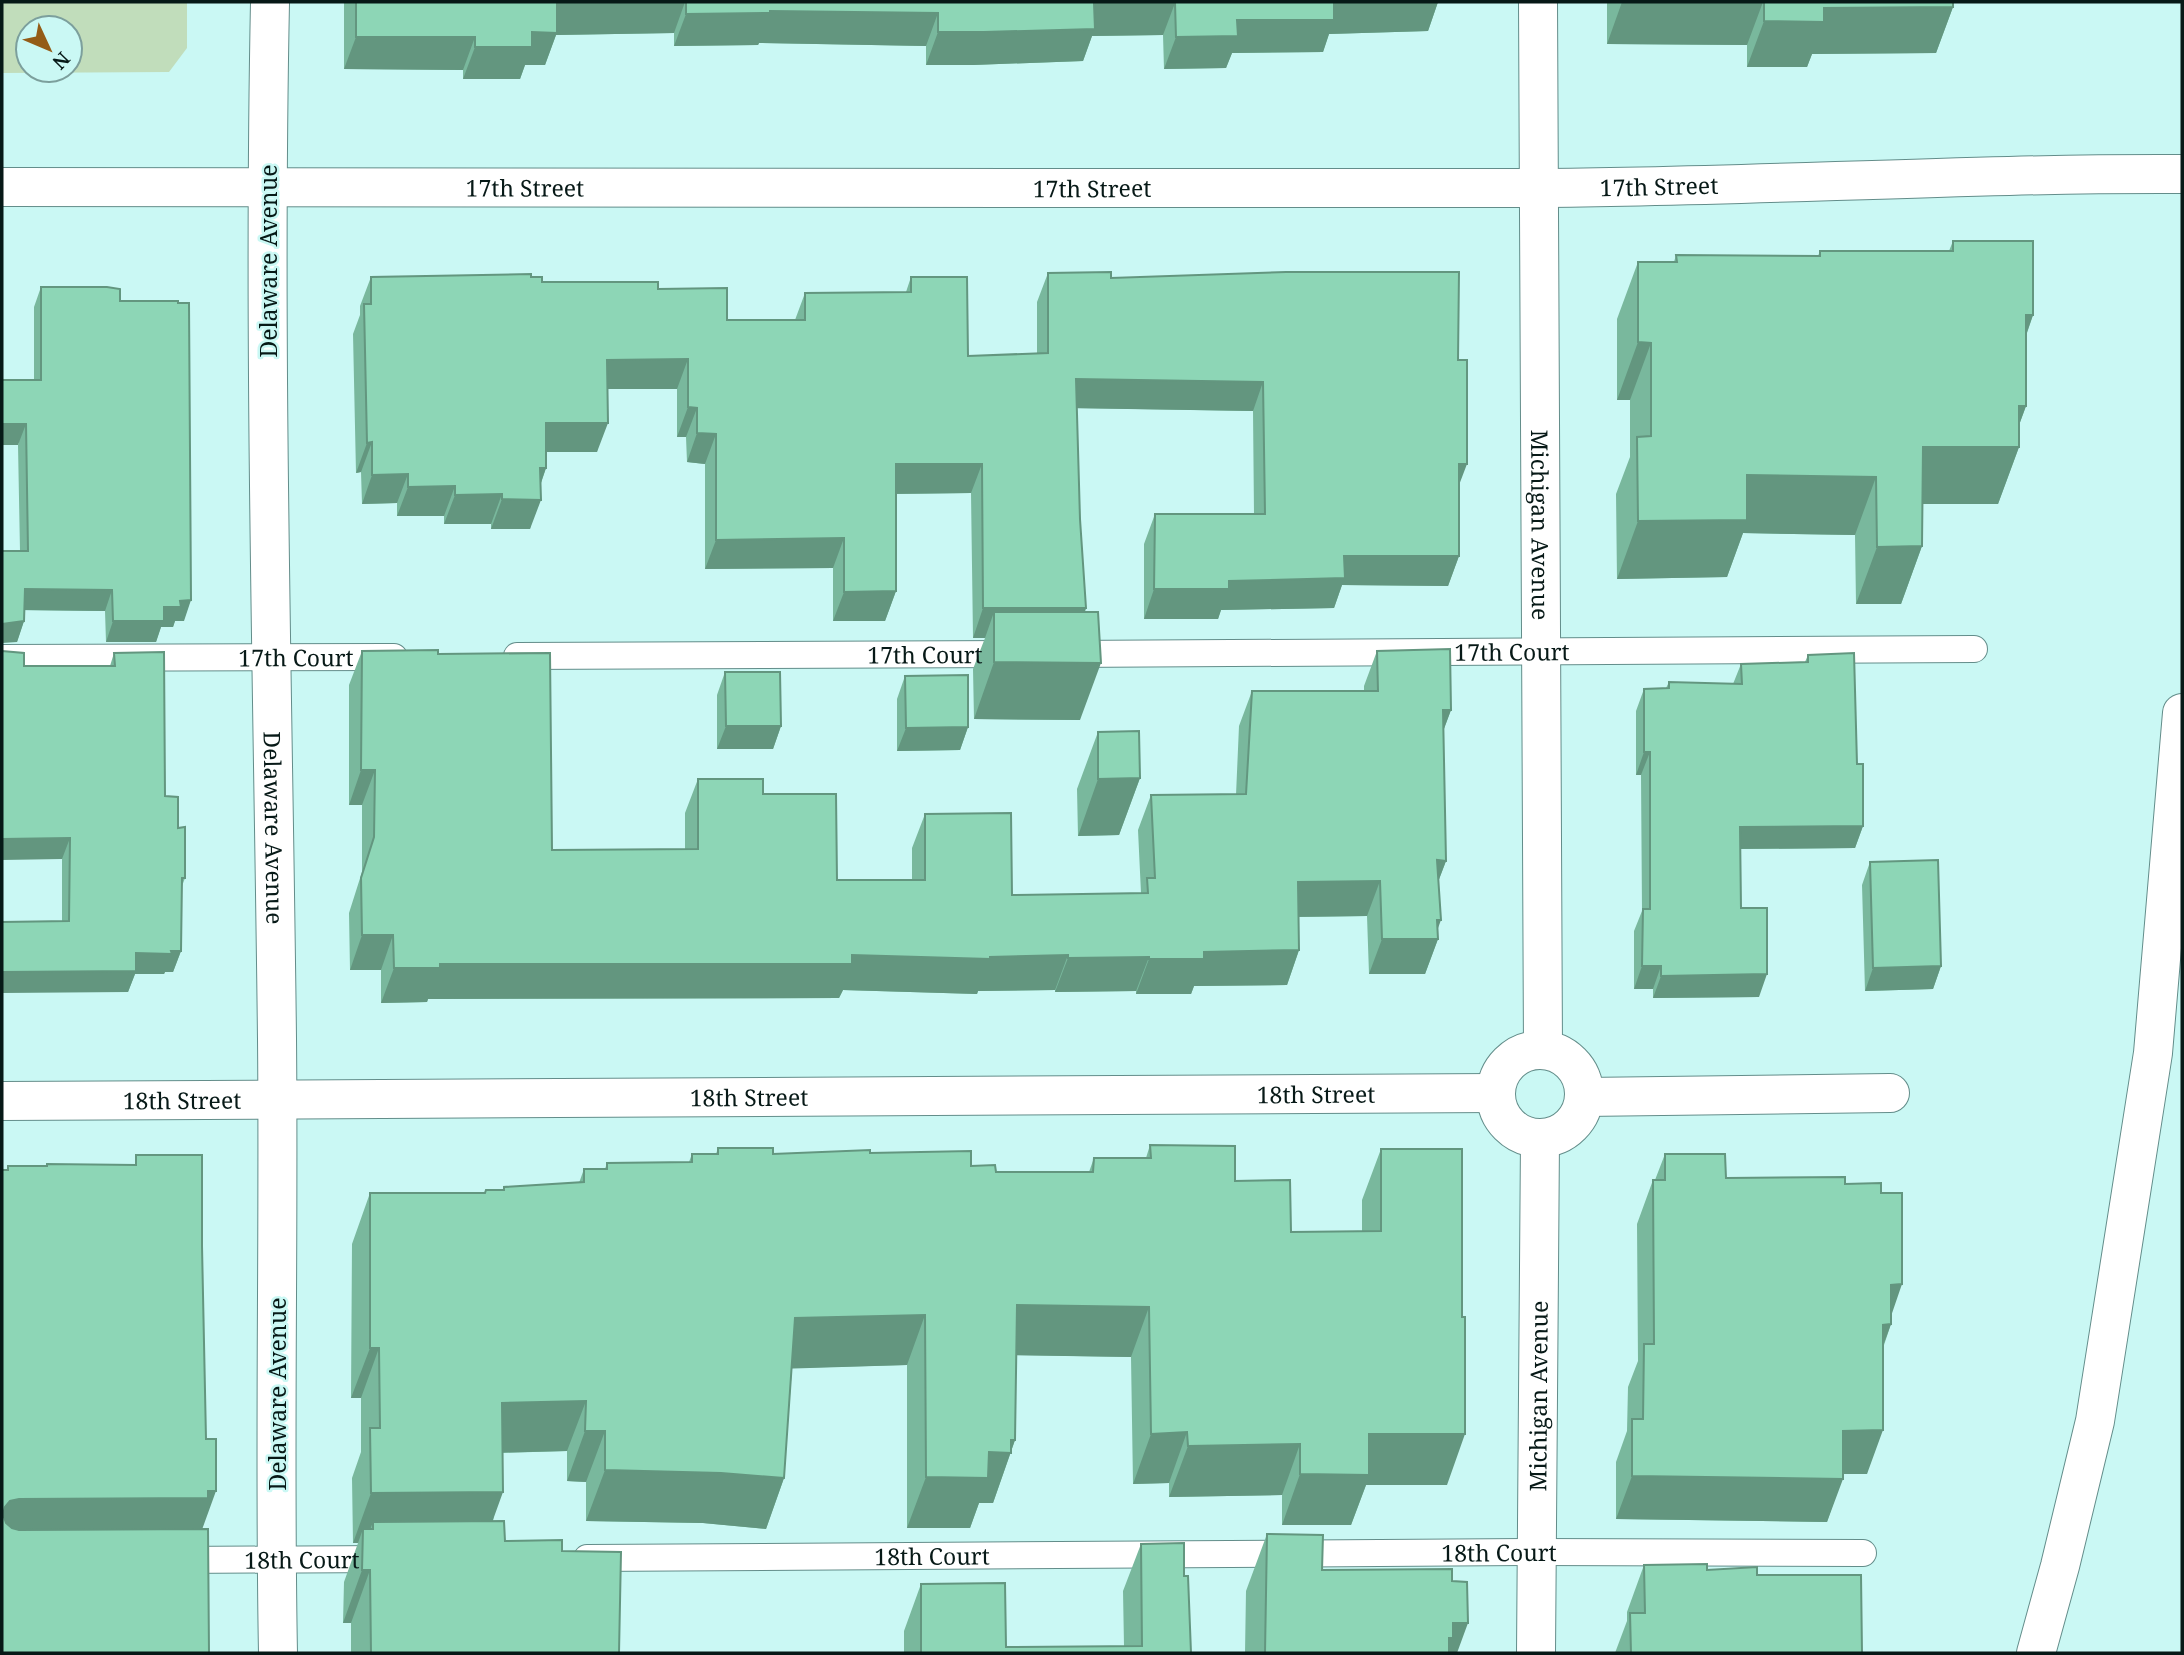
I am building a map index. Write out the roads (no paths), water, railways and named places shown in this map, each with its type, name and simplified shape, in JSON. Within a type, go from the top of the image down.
[{"type":"main road","name":"Delaware Avenue","points":[[270,2],[266,187],[277,1100],[278,1653]]},
{"type":"main road","name":"Michigan Avenue","points":[[1538,2],[1543,1050]]},
{"type":"main road","name":"17th Street","points":[[2,187],[1539,188],[2064,174],[2182,174]]},
{"type":"main road","points":[[2036,1653],[2095,1421],[2151,1066],[2182,713]]},
{"type":"main road","points":[[1543,1050],[1558,1054],[1570,1062],[1579,1074],[1584,1097],[1578,1117],[1568,1129],[1541,1139],[1526,1137],[1503,1120],[1495,1093],[1498,1080],[1516,1057],[1529,1051],[1543,1050]]},
{"type":"main road","name":"18th Street","points":[[2,1101],[1495,1093]]},
{"type":"main road","points":[[1584,1097],[1890,1093]]},
{"type":"main road","name":"Michigan Avenue","points":[[1536,1653],[1541,1139]]},
{"type":"lane","name":"17th Court","points":[[493,656],[1975,649]]},
{"type":"lane","name":"17th Court","points":[[2,658],[424,657]]},
{"type":"lane","name":"18th Court","points":[[567,1558],[1536,1552],[1863,1553]]},
{"type":"lane","name":"18th Court","points":[[153,1560],[415,1559]]}]
